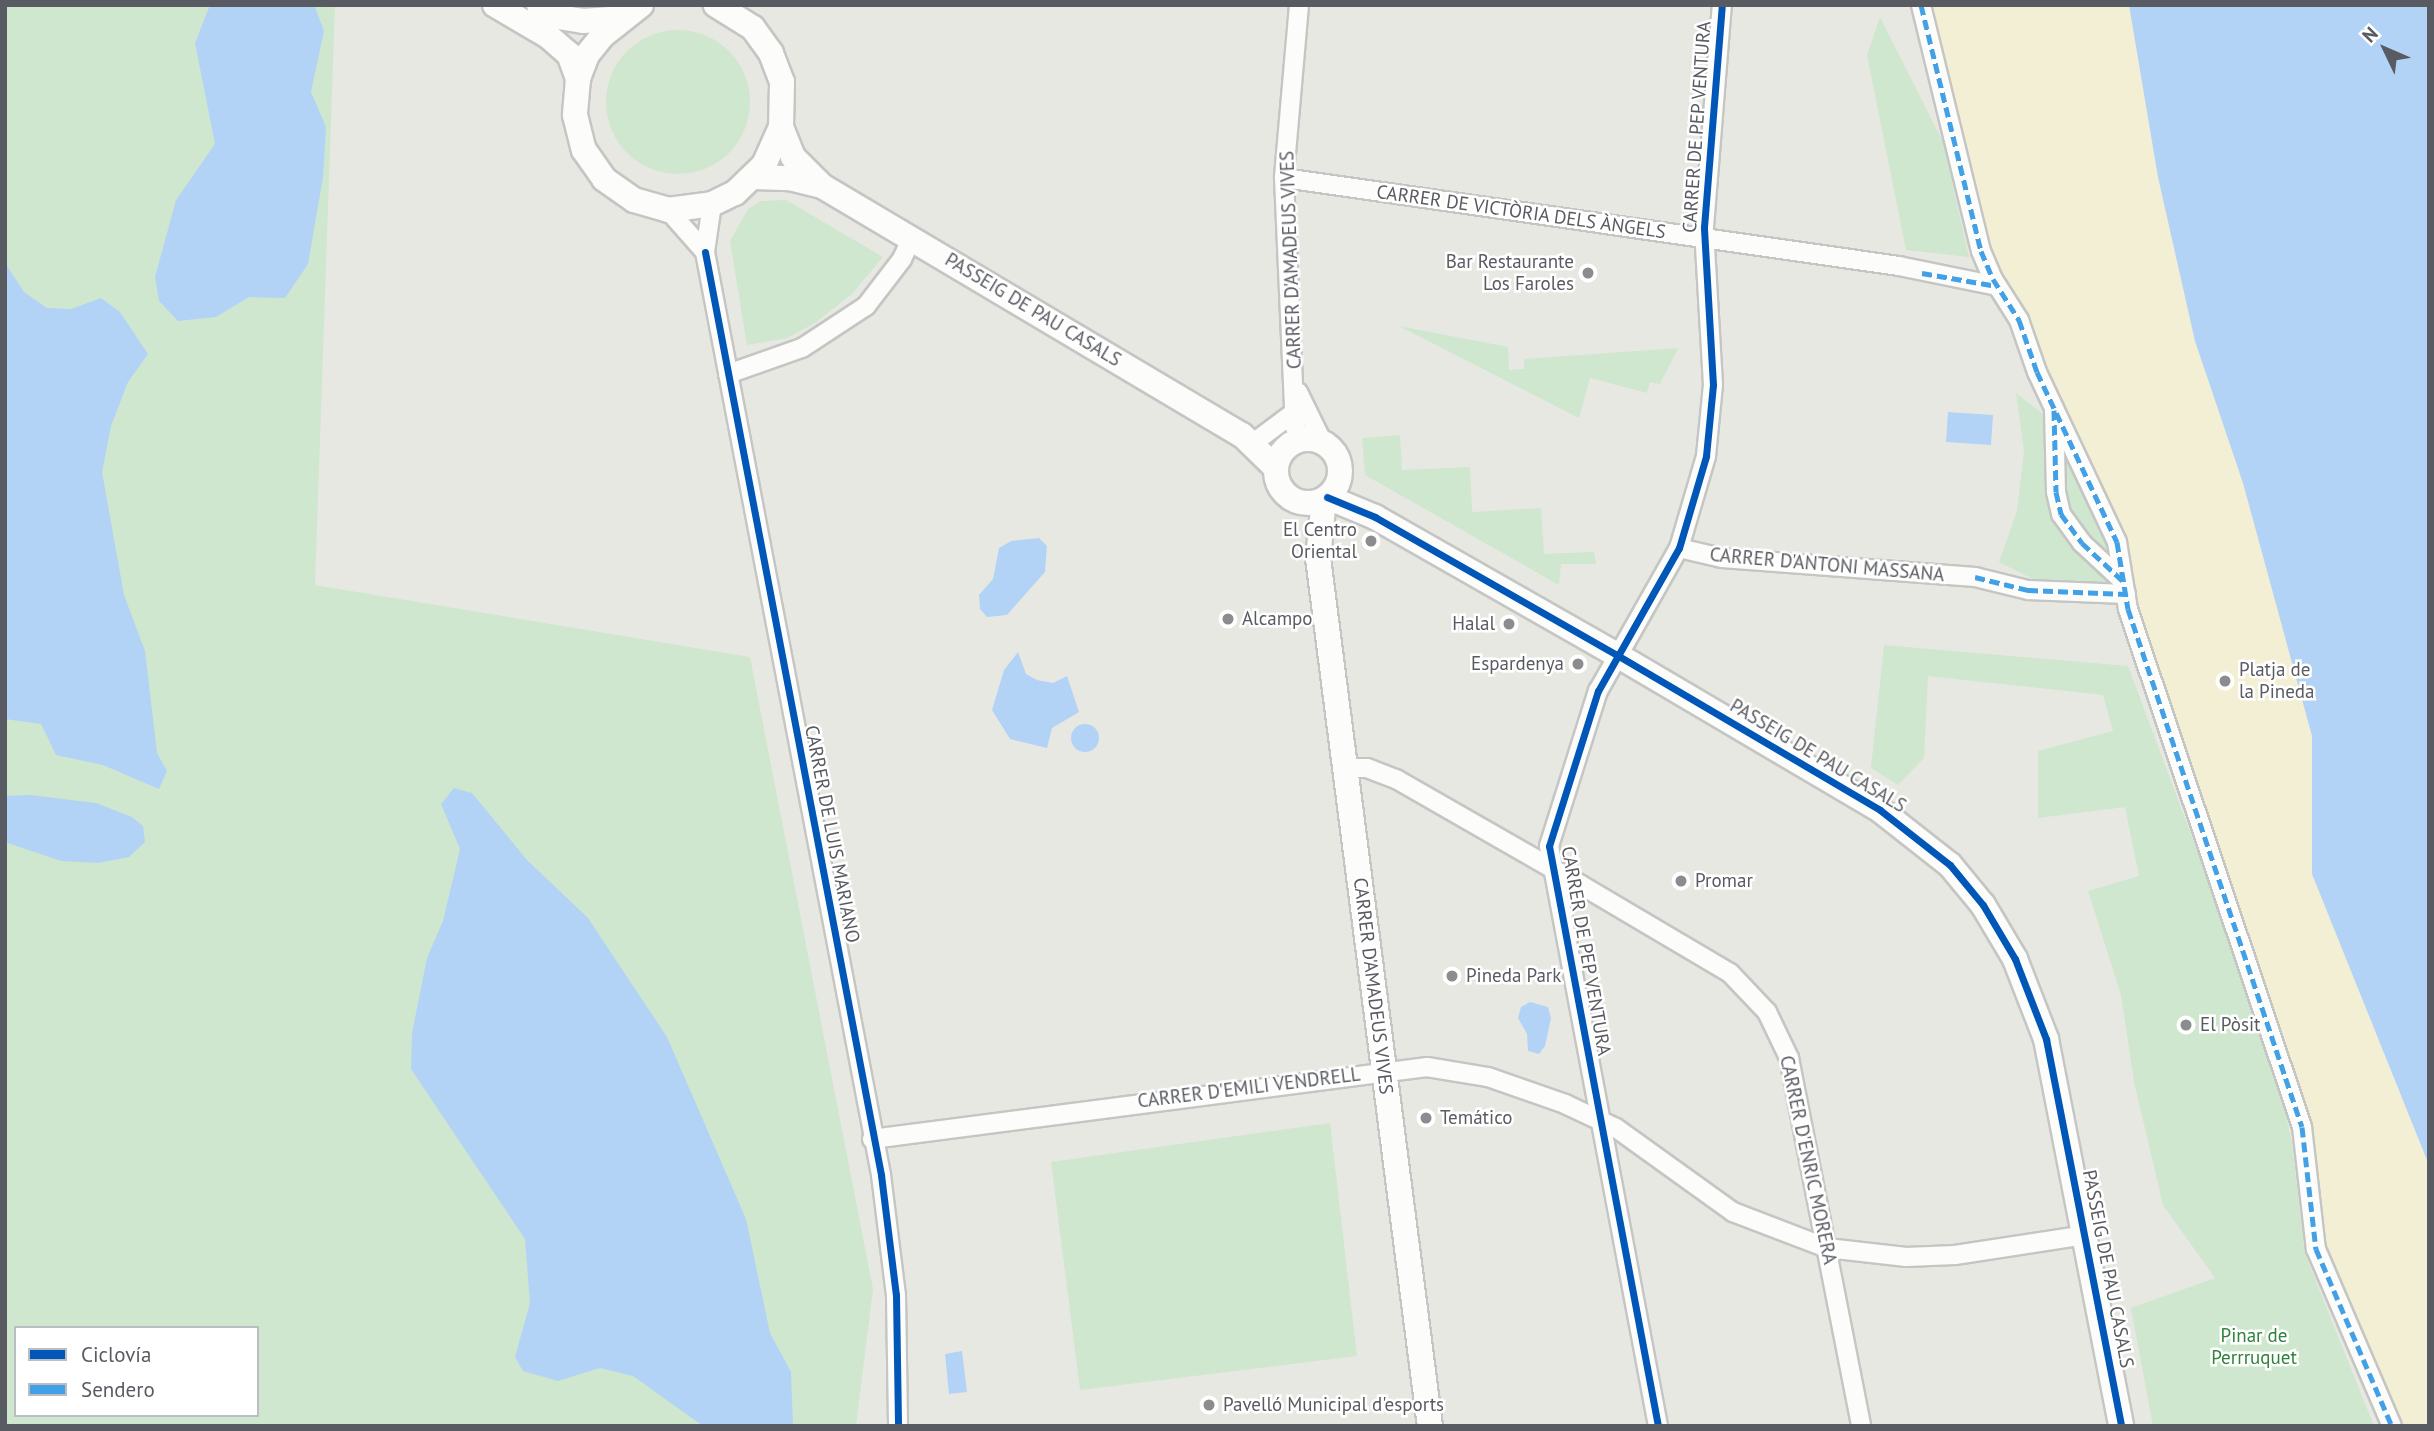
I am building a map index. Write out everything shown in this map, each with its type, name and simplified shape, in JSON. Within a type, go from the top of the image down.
[{"type":"street","points":[[495,5],[548,36],[569,54],[578,79]]},
{"type":"street","points":[[539,5],[558,17],[583,21],[632,12]]},
{"type":"street","points":[[632,12],[595,45],[578,79],[575,115],[584,150],[614,186],[634,200],[668,210],[712,204],[754,177],[781,127],[782,82],[771,53],[752,28],[716,5]]},
{"type":"street","name":"CARRER D'AMADEUS VIVES","points":[[1299,5],[1284,178],[1297,388],[1296,411],[1306,440]]},
{"type":"street","name":"CARRER DE PEP VENTURA","points":[[1658,1426],[1552,869],[1553,828],[1590,712],[1617,654],[1679,548],[1700,482],[1712,409],[1704,237],[1721,5]]},
{"type":"street","points":[[1921,5],[1982,251],[1997,286],[2019,320],[2054,405],[2117,542],[2124,587],[2302,1127],[2316,1249],[2392,1426]]},
{"type":"street","name":"PASSEIG DE PAU CASALS","points":[[781,127],[793,157],[822,186],[1251,436],[1275,467]]},
{"type":"street","name":"PASSEIG DE PAU CASALS","points":[[754,177],[790,178],[822,186]]},
{"type":"street","name":"CARRER DE VICTÒRIA DELS ÀNGELS","points":[[1284,178],[1704,237],[1997,286]]},
{"type":"street","name":"CARRER DE LUIS MARIANO","points":[[712,204],[705,252],[881,1175],[896,1295],[898,1426]]},
{"type":"street","points":[[668,210],[705,252]]},
{"type":"street","points":[[728,373],[802,348],[866,306],[891,276],[912,238]]},
{"type":"street","name":"CARRER D'AMADEUS VIVES","points":[[1297,388],[1306,440]]},
{"type":"street","points":[[2054,405],[2056,492],[2061,514],[2082,543],[2124,587]]},
{"type":"street","points":[[1251,436],[1296,411]]},
{"type":"street","name":"PASSEIG DE PAU CASALS","points":[[1251,436],[1306,440]]},
{"type":"street","points":[[1306,440],[1335,453],[1340,470],[1326,498],[1296,501],[1280,488],[1275,467],[1282,451],[1306,440]]},
{"type":"street","name":"PASSEIG DE PAU CASALS","points":[[1340,470],[1366,514]]},
{"type":"street","name":"PASSEIG DE PAU CASALS","points":[[1326,498],[1366,514],[1617,654],[1880,810],[1927,843],[1965,882],[1998,929],[2032,996],[2055,1080],[2121,1426]]},
{"type":"street","name":"CARRER D'AMADEUS VIVES","points":[[1326,498],[1317,538],[1430,1426]]},
{"type":"street","name":"CARRER D'AMADEUS VIVES","points":[[1296,501],[1317,538]]},
{"type":"street","points":[[1317,538],[1366,514]]},
{"type":"street","name":"CARRER D'ANTONI MASSANA","points":[[1679,548],[1722,558],[1975,576],[2028,590],[2124,587]]},
{"type":"street","name":"CARRER D'ENRIC MORERA","points":[[1345,768],[1384,773],[1552,869],[1730,973],[1767,1012],[1789,1058],[1861,1426]]},
{"type":"street","name":"CARRER D'EMILI VENDRELL","points":[[872,1139],[1384,1070],[1427,1067],[1488,1077],[1600,1119],[1732,1212],[1827,1248],[1906,1257],[1955,1255],[2086,1235]]},
{"type":"green space","points":[[5,5],[335,5],[315,585],[750,657],[873,1289],[856,1426],[5,1426]]},
{"type":"green space","points":[[1880,17],[1943,142],[1969,257],[1906,250],[1867,55]]},
{"type":"green space","points":[[678,30],[706,35],[729,51],[745,74],[750,102],[745,130],[729,153],[706,169],[678,174],[650,169],[627,153],[611,130],[606,102],[611,74],[627,51],[650,35]]},
{"type":"green space","points":[[786,200],[883,257],[852,294],[815,323],[787,338],[747,345],[730,241],[748,209],[761,201]]},
{"type":"green space","points":[[1399,326],[1508,347],[1509,370],[1524,369],[1524,359],[1678,348],[1660,384],[1650,382],[1647,393],[1590,378],[1579,418]]},
{"type":"green space","points":[[2016,393],[2053,422],[2103,524],[2112,589],[2043,584],[1999,562],[2017,511],[2024,451]]},
{"type":"green space","points":[[1400,435],[1402,470],[1470,467],[1472,512],[1541,508],[1544,554],[1594,552],[1596,564],[1561,564],[1559,585],[1365,475],[1362,438]]},
{"type":"green space","name":"Pinar de Perrruquet","points":[[1884,645],[2128,666],[2275,1059],[2292,1144],[2305,1254],[2374,1426],[2153,1426],[2131,1308],[2215,1278],[2163,1205],[2134,1082],[2121,995],[2088,891],[2139,876],[2125,807],[2038,818],[2038,751],[2113,731],[2103,695],[1928,676],[1924,758],[1898,785],[1871,768]]},
{"type":"green space","points":[[1330,1123],[1357,1356],[1080,1390],[1051,1162]]},
{"type":"sand","name":"Platja de la Pineda","points":[[1921,5],[2129,5],[2158,177],[2195,341],[2243,483],[2312,736],[2312,874],[2429,1165],[2429,1426],[2392,1426],[2316,1249],[2302,1127],[2128,609],[2117,542],[1993,279]]},
{"type":"water","points":[[210,5],[315,7],[324,31],[311,92],[326,127],[323,177],[308,264],[285,298],[249,297],[216,317],[178,321],[159,301],[155,277],[176,200],[215,144],[195,43]]},
{"type":"water","points":[[2129,5],[2429,5],[2429,1165],[2312,874],[2312,736],[2243,483],[2195,341],[2158,177]]},
{"type":"water","points":[[5,263],[24,292],[47,308],[71,309],[101,298],[120,312],[148,354],[128,382],[111,426],[102,472],[124,595],[145,651],[157,753],[167,771],[159,789],[103,765],[56,755],[41,724],[5,719]]},
{"type":"water","points":[[1948,412],[1993,415],[1991,445],[1946,442]]},
{"type":"water","points":[[1039,538],[1047,546],[1045,572],[1007,615],[987,617],[980,609],[979,595],[993,579],[999,548],[1011,541]]},
{"type":"water","points":[[1018,652],[1026,674],[1037,680],[1053,683],[1067,676],[1079,712],[1052,728],[1047,748],[1010,739],[992,710],[1004,670]]},
{"type":"water","points":[[1085,724],[1095,728],[1099,738],[1095,748],[1085,752],[1075,748],[1071,738],[1075,728]]},
{"type":"water","points":[[454,788],[472,793],[527,860],[588,918],[667,1037],[746,1219],[770,1333],[791,1372],[793,1426],[703,1426],[633,1376],[600,1368],[558,1381],[523,1371],[515,1357],[530,1303],[525,1239],[411,1069],[412,1033],[427,958],[443,921],[460,849],[441,804]]},
{"type":"water","points":[[30,795],[96,803],[132,817],[143,826],[145,842],[129,857],[98,863],[61,861],[5,842],[5,796]]},
{"type":"water","points":[[1530,1002],[1548,1007],[1551,1018],[1545,1046],[1539,1054],[1528,1051],[1527,1034],[1518,1018],[1521,1007]]},
{"type":"water","points":[[962,1351],[967,1392],[949,1394],[945,1354]]},
{"type":"marked path","points":[[1921,5],[1981,251],[1993,279],[2019,320],[2037,372],[2117,542],[2128,609],[2302,1127],[2316,1249],[2392,1426]]},
{"type":"marked path","points":[[1922,273],[1997,286]]},
{"type":"marked path","points":[[2054,410],[2056,492],[2061,514],[2082,543],[2123,581]]},
{"type":"marked path","points":[[1975,577],[2028,590],[2126,594]]},
{"type":"cycle path","points":[[1658,1426],[1549,846],[1598,691],[1679,548],[1706,456],[1713,385],[1704,227],[1722,5]]},
{"type":"cycle path","points":[[705,252],[881,1175],[896,1295],[898,1426]]},
{"type":"cycle path","points":[[1327,497],[1375,517],[1880,810],[1950,865],[1983,905],[2015,959],[2046,1039],[2121,1426]]},
{"type":"place","name":"Bar Restaurante Los Faroles","points":[[1588,273]]},
{"type":"place","name":"El Centro Oriental","points":[[1371,541]]},
{"type":"place","name":"Alcampo","points":[[1228,619]]},
{"type":"place","name":"Halal","points":[[1509,624]]},
{"type":"place","name":"Espardenya","points":[[1578,664]]},
{"type":"place","name":"Platja de la Pineda","points":[[2225,681]]},
{"type":"place","name":"Promar","points":[[1681,881]]},
{"type":"place","name":"Pineda Park","points":[[1452,976]]},
{"type":"place","name":"El Pòsit","points":[[2186,1025]]},
{"type":"place","name":"Temático","points":[[1426,1118]]},
{"type":"place","name":"Pavelló Municipal d'esports","points":[[1209,1405]]}]
